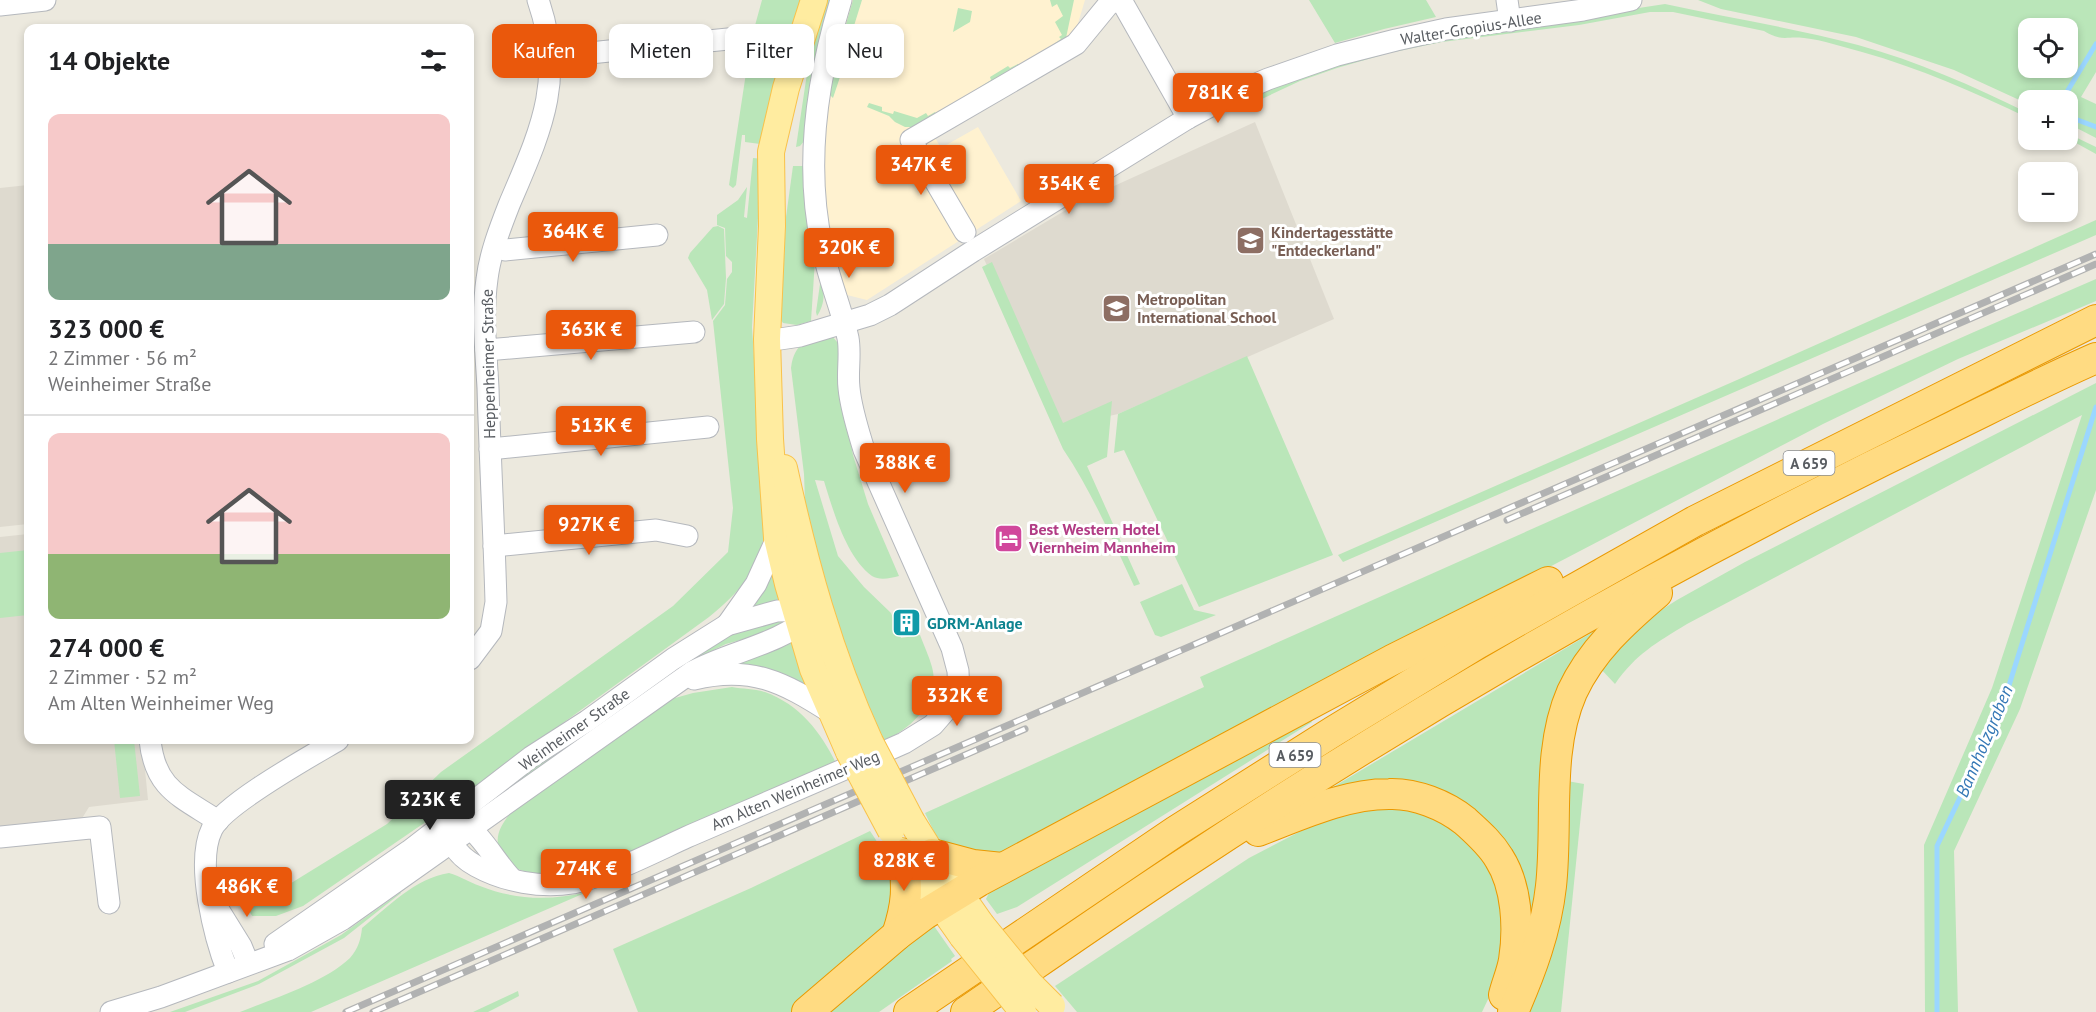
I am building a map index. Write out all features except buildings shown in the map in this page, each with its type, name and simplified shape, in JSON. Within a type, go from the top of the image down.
[{"type":"highway","name":"A 659","points":[[909,1012],[1176,831],[1477,644],[1695,521],[2096,320]]},
{"type":"highway","name":"A 659","points":[[966,1012],[1194,856],[1485,675],[1716,546],[1871,465],[2096,358]]},
{"type":"highway","points":[[807,1012],[897,935],[949,899],[1002,868],[1392,660],[1636,541],[1695,521]]},
{"type":"highway","points":[[1513,1012],[1533,964],[1545,925],[1551,884],[1558,740],[1572,693],[1593,654],[1628,618],[1716,546]]},
{"type":"highway","points":[[1194,856],[1323,807],[1361,796],[1391,793],[1425,800],[1453,812],[1480,835],[1500,858],[1510,885],[1516,916],[1514,960],[1497,1012]]},
{"type":"highway","points":[[897,935],[907,892],[909,840],[973,865],[1002,868]]},
{"type":"main road","points":[[814,0],[786,88],[771,152],[772,226],[767,339],[771,467],[777,538],[804,615],[830,712],[859,747],[909,840],[972,930],[1023,1012]]},
{"type":"main road","points":[[769,393],[787,482],[804,615],[842,678],[859,747]]},
{"type":"main road","points":[[972,930],[1055,1009]]},
{"type":"street","points":[[0,5],[45,0]]},
{"type":"street","name":"Heppenheimer Straße","points":[[538,0],[545,24]]},
{"type":"street","points":[[841,0],[820,84],[813,156],[815,208],[821,245],[842,322]]},
{"type":"street","points":[[965,232],[911,140],[1076,44],[1108,5],[1116,0]]},
{"type":"street","points":[[1120,0],[1188,118]]},
{"type":"street","points":[[1507,0],[1510,21]]},
{"type":"street","name":"Walter-Gropius-Allee","points":[[767,339],[800,336],[870,315],[890,305],[1188,118],[1259,83],[1337,55],[1446,29],[1510,21],[1619,2]]},
{"type":"street","points":[[597,52],[725,39]]},
{"type":"street","name":"Heppenheimer Straße","points":[[474,654],[491,631],[496,602],[486,350],[487,278],[495,246],[543,121],[550,78]]},
{"type":"street","points":[[495,246],[505,250],[657,235]]},
{"type":"street","name":"Am Alten Weinheimer Weg","points":[[451,843],[472,864],[514,880],[544,885],[560,884],[602,874],[904,743],[933,724],[959,695],[958,671],[952,648],[864,450],[849,388],[848,342],[842,322]]},
{"type":"street","points":[[486,350],[694,332]]},
{"type":"street","points":[[490,449],[708,427]]},
{"type":"street","points":[[494,546],[656,530],[687,536]]},
{"type":"street","name":"Weinheimer Straße","points":[[727,625],[756,584],[777,538]]},
{"type":"street","name":"Weinheimer Straße","points":[[248,963],[409,851],[531,757],[587,721],[673,659],[727,625],[761,614],[804,615]]},
{"type":"street","name":"Weinheimer Straße","points":[[111,1012],[160,997],[288,950],[307,940],[343,919],[675,683],[706,665],[783,635],[804,615]]},
{"type":"street","name":"Weinheimer Straße","points":[[675,683],[717,674],[751,675],[767,678],[795,690],[830,712]]},
{"type":"street","points":[[151,744],[159,775],[168,788],[218,820]]},
{"type":"street","points":[[228,972],[216,937],[206,875],[207,851],[212,828],[236,804],[309,747]]},
{"type":"street","points":[[451,843],[450,818],[472,828],[499,865],[514,880]]},
{"type":"street","points":[[0,837],[100,827],[109,903]]},
{"type":"street","points":[[208,893],[241,946],[248,963]]},
{"type":"shaded area","points":[[851,0],[1085,0],[1073,40],[928,126],[941,148],[978,127],[1021,201],[867,300],[843,294],[825,209],[823,154],[827,101],[831,78],[904,78],[904,24],[844,24]]},
{"type":"shaded area","name":"Metropolitan International School","points":[[1255,122],[1334,319],[1118,414],[1060,427],[984,259],[1081,201]]},
{"type":"shaded area","points":[[24,185],[24,524],[0,527],[0,188]]},
{"type":"shaded area","points":[[24,534],[24,744],[142,744],[148,800],[89,807],[81,820],[0,828],[0,537]]},
{"type":"green space","points":[[762,0],[804,0],[798,24],[755,24]]},
{"type":"green space","points":[[824,0],[833,0],[828,24],[826,24],[826,35],[805,140],[796,147],[806,78],[814,78],[814,40]]},
{"type":"green space","points":[[853,0],[862,0],[855,24],[846,24]]},
{"type":"green space","points":[[1050,0],[1074,0],[1066,38],[1055,45],[1062,35],[1055,22],[1063,16],[1057,4],[1052,7]]},
{"type":"green space","points":[[1309,0],[1426,0],[1436,17],[1335,43]]},
{"type":"green space","points":[[1698,0],[2096,0],[2096,72],[2081,97],[2096,104],[2096,138],[2078,129],[2078,90],[2018,90],[2018,99],[1954,70],[1856,37],[1721,9]]},
{"type":"green space","points":[[1665,4],[1810,33],[1880,51],[1987,93],[2018,108],[2018,113],[1946,81],[1862,52],[1811,39],[1780,38],[1764,31],[1673,12],[1650,12],[1579,25],[1442,42],[1389,53],[1337,68],[1300,81],[1249,105],[1246,100],[1297,77],[1335,64],[1441,38]]},
{"type":"green space","points":[[958,8],[972,11],[970,22],[953,32]]},
{"type":"green space","points":[[1018,64],[1019,66],[977,89],[991,80],[990,77],[1008,66],[1010,68]]},
{"type":"green space","points":[[745,78],[785,78],[768,145],[745,142],[745,135],[742,135],[736,185],[733,188],[729,185]]},
{"type":"green space","points":[[833,78],[840,78],[833,98],[830,95]]},
{"type":"green space","points":[[869,103],[882,107],[882,111],[893,114],[894,111],[917,118],[926,113],[928,116],[935,112],[936,114],[912,127],[905,127],[889,116],[867,107]]},
{"type":"green space","points":[[2078,138],[2096,147],[2096,154],[2078,144]]},
{"type":"green space","points":[[753,158],[764,159],[752,327],[765,527],[759,555],[748,578],[731,598],[709,617],[449,806],[303,906],[276,916],[252,916],[246,905],[275,893],[387,824],[441,772],[673,606],[728,552],[733,508],[713,321],[725,305],[727,279],[732,272],[732,262],[726,256],[725,228],[717,225],[717,215],[738,200],[747,187],[744,217],[747,218]]},
{"type":"green space","points":[[793,166],[805,166],[815,260],[811,321],[797,325],[783,323],[781,320],[786,217]]},
{"type":"green space","points":[[2096,220],[2096,235],[1343,562],[1338,555],[1737,380]]},
{"type":"green space","points":[[718,226],[724,229],[726,278],[724,304],[712,320],[707,290],[688,258],[713,227]]},
{"type":"green space","points":[[992,262],[1063,423],[1112,401],[1107,457],[1087,466],[1140,584],[1134,586],[1110,533],[1063,449],[982,267]]},
{"type":"green space","points":[[821,277],[824,297],[817,316],[816,312]]},
{"type":"green space","points":[[2096,279],[2096,301],[1958,359],[1823,424],[1297,699],[1312,722],[1017,907],[997,914],[986,899],[1009,851],[989,855],[952,848],[936,836],[925,813],[1204,687],[1200,677]]},
{"type":"green space","points":[[831,335],[838,343],[842,392],[853,455],[868,504],[899,576],[878,578],[863,568],[842,532],[824,481],[815,480],[838,556],[864,587],[891,613],[901,638],[920,635],[931,663],[934,679],[928,702],[922,712],[905,729],[884,741],[860,695],[806,527],[804,474],[791,368],[799,347]]},
{"type":"green space","points":[[1247,356],[1333,555],[1199,607],[1124,450],[1114,453],[1118,414]]},
{"type":"green space","points":[[2096,383],[2096,490],[2020,709],[1954,851],[1958,1012],[1925,1012],[1924,845],[1992,688],[2082,415],[1687,624],[1656,643],[1639,657],[1615,684],[1599,667],[1644,621],[1677,600],[1745,562]]},
{"type":"green space","points":[[24,550],[24,615],[0,618],[0,553]]},
{"type":"green space","points":[[772,570],[780,599],[745,610]]},
{"type":"green space","points":[[1182,584],[1194,610],[1216,615],[1161,637],[1155,635],[1140,602]]},
{"type":"green space","points":[[786,619],[788,625],[726,644],[678,667],[484,807],[481,803],[716,640],[753,625]]},
{"type":"green space","points":[[1613,620],[1585,649],[1534,930],[1524,912],[1442,797],[1308,802]]},
{"type":"green space","points":[[792,640],[810,691],[723,667]]},
{"type":"green space","points":[[732,687],[765,692],[789,704],[816,730],[836,763],[604,864],[547,874],[519,869],[508,862],[500,851],[498,834],[513,810],[668,700],[693,693]]},
{"type":"green space","points":[[114,744],[134,744],[140,796],[120,798]]},
{"type":"green space","points":[[1567,781],[1584,784],[1561,1012],[1526,1012]]},
{"type":"green space","points":[[1361,806],[1429,812],[1487,856],[1501,888],[1507,928],[1492,991],[1482,1012],[1077,1012],[1055,986],[1249,858],[1326,818]]},
{"type":"green space","points":[[870,831],[886,857],[892,877],[889,929],[793,1012],[638,1012],[613,949],[751,888]]},
{"type":"green space","points":[[449,873],[493,891],[533,898],[560,897],[587,892],[311,1012],[240,1012],[327,975],[350,958],[360,940],[362,928],[413,887]]},
{"type":"green space","points":[[401,892],[344,938],[259,984],[185,1012],[170,1012],[258,981],[341,935]]},
{"type":"green space","points":[[934,926],[955,956],[951,959],[952,961],[879,1012],[819,1012]]},
{"type":"green space","points":[[518,991],[519,996],[488,1012],[473,1012]]},
{"type":"waterway","name":"Bannholzgraben","points":[[2068,90],[2096,44]]},
{"type":"waterway","name":"Bannholzgraben","points":[[2078,120],[2096,127]]},
{"type":"waterway","name":"Bannholzgraben","points":[[1937,1012],[1937,846],[2001,711],[2096,407]]},
{"type":"railway","points":[[346,1012],[2096,254]]},
{"type":"railway","points":[[1507,520],[2096,264]]},
{"type":"railway","points":[[373,1012],[1025,729]]},
{"type":"place","name":"Kindertagesstätte \"Entdeckerland\"","points":[[1250,241]]},
{"type":"place","name":"Metropolitan International School","points":[[1116,308]]},
{"type":"place","name":"Best Western Hotel Viernheim Mannheim","points":[[1008,538]]},
{"type":"place","name":"GDRM-Anlage","points":[[906,623]]}]
